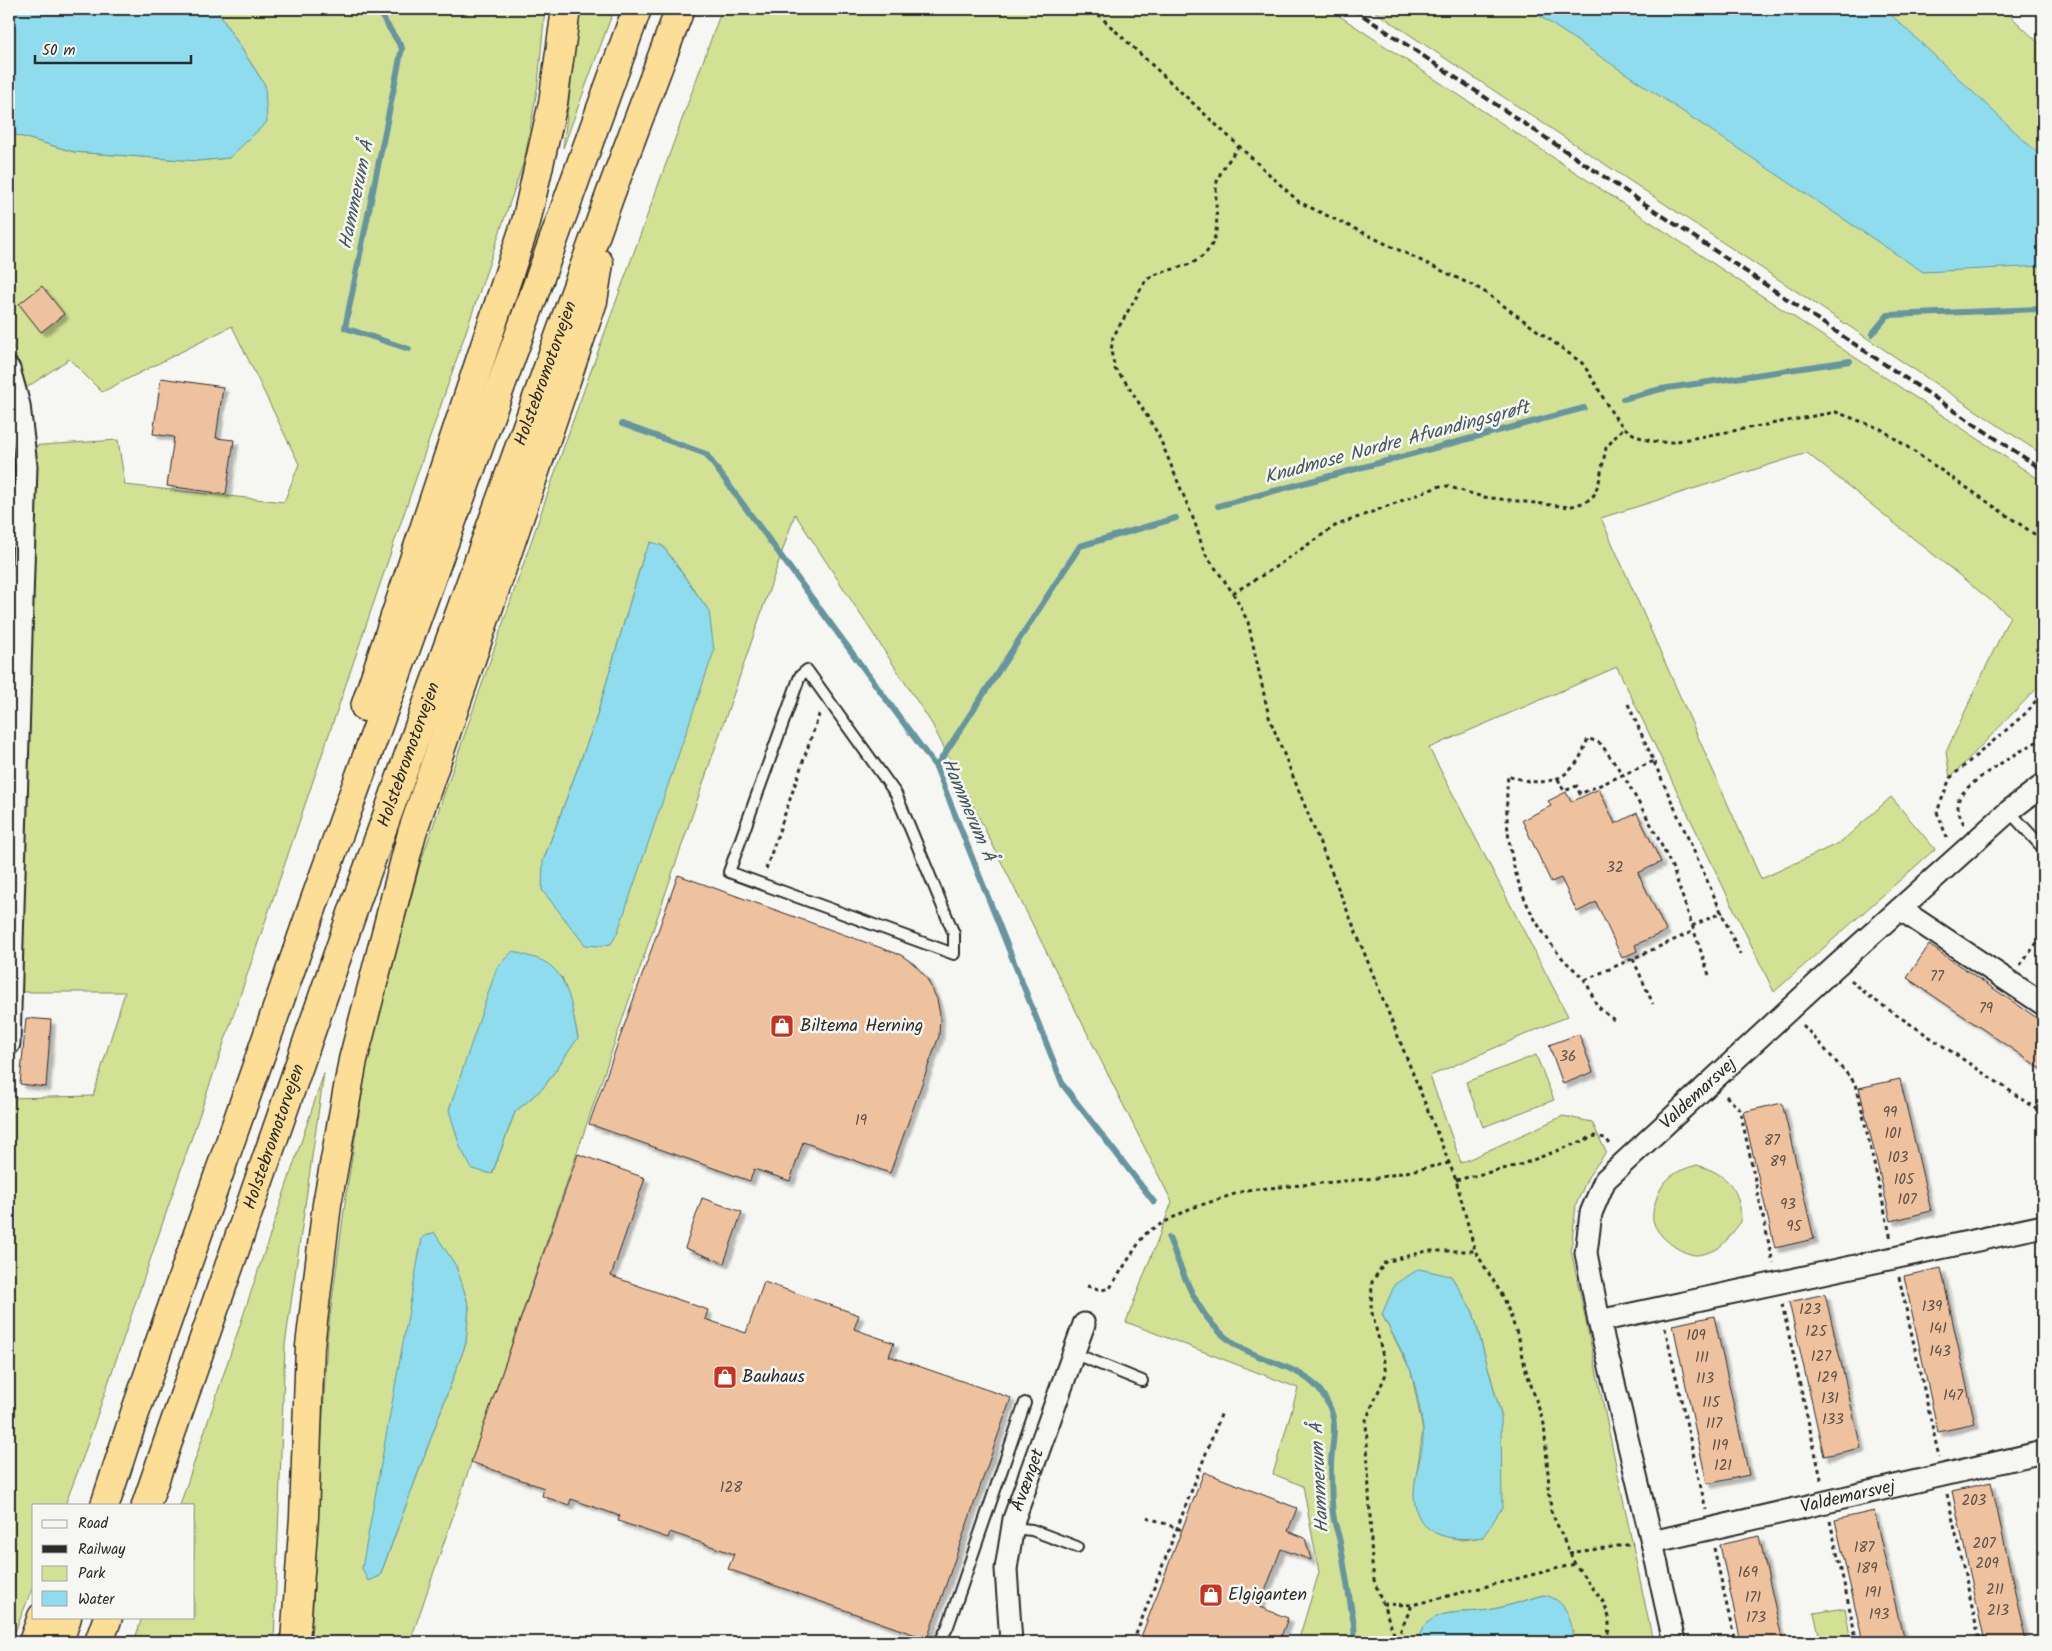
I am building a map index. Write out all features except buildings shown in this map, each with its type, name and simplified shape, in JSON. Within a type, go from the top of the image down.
[{"type":"highway","points":[[315,900],[340,783],[526,222],[553,103],[566,9]]},
{"type":"highway","points":[[105,1504],[135,1413],[315,900],[638,9]]},
{"type":"highway","name":"Holstebromotorvejen","points":[[146,1504],[356,902],[610,195],[680,9]]},
{"type":"highway","points":[[294,1642],[304,1517],[310,1346],[327,1204],[353,1060],[412,833],[593,301],[610,195]]},
{"type":"highway","points":[[88,1504],[135,1413]]},
{"type":"highway","points":[[33,1642],[42,1618]]},
{"type":"highway","points":[[59,1642],[68,1618]]},
{"type":"highway","points":[[99,1642],[108,1618]]},
{"type":"street","points":[[9,369],[19,404],[26,466],[9,1044]]},
{"type":"street","name":"Valdemarsvej","points":[[1674,1642],[1599,1321],[1586,1253],[1592,1213],[1605,1180],[1835,967],[2009,811],[2043,785]]},
{"type":"street","points":[[1900,909],[2043,1004]]},
{"type":"street","points":[[1599,1321],[2043,1226]]},
{"type":"street","name":"Åvænget","points":[[1012,1642],[1006,1569],[1013,1528],[1084,1324]]},
{"type":"street","name":"Valdemarsvej","points":[[1652,1542],[2043,1452]]},
{"type":"lane","points":[[807,670],[828,699],[896,794],[954,934],[954,954],[729,872],[800,676],[807,670]]},
{"type":"lane","points":[[2009,811],[2043,848]]},
{"type":"lane","points":[[1073,1353],[1142,1381]]},
{"type":"lane","points":[[940,1642],[948,1626],[1025,1403]]},
{"type":"lane","points":[[1013,1528],[1032,1530],[1077,1547]]},
{"type":"path","points":[[1092,9],[1299,202],[1482,290],[1582,364],[1594,379],[1604,402],[1623,428],[1637,436],[1655,443],[1672,442],[1836,412],[1880,429],[2043,540]]},
{"type":"path","points":[[1239,146],[1217,180],[1216,237],[1206,253],[1196,261],[1154,274],[1146,280],[1113,336],[1111,351],[1114,369],[1128,386],[1158,434],[1195,523],[1204,552],[1233,593],[1248,622],[1269,717],[1456,1180],[1475,1251],[1504,1298],[1520,1342],[1525,1367],[1544,1424],[1550,1511],[1575,1564],[1604,1603],[1609,1617],[1606,1642]]},
{"type":"path","points":[[1233,593],[1335,526],[1443,485],[1483,497],[1569,507],[1586,502],[1594,495],[1599,482],[1606,448],[1623,428]]},
{"type":"path","points":[[1956,859],[1937,812],[1950,778],[2026,713],[2043,692]]},
{"type":"path","points":[[761,884],[822,705],[828,699]]},
{"type":"path","points":[[1628,704],[1723,912],[1740,954]]},
{"type":"path","points":[[1614,1020],[1597,1005],[1585,980],[1564,960],[1546,938],[1531,913],[1514,869],[1507,832],[1506,803],[1508,775],[1524,782],[1542,783],[1558,779],[1572,769],[1583,755],[1588,738],[1601,744],[1623,775],[1673,869],[1710,978]]},
{"type":"path","points":[[1975,842],[1959,816],[1959,799],[1970,785],[2043,738]]},
{"type":"path","points":[[1558,779],[1564,791],[1577,786],[1580,794],[1654,761]]},
{"type":"path","points":[[1692,926],[1723,912]]},
{"type":"path","points":[[1585,980],[1694,931]]},
{"type":"path","points":[[2008,982],[2043,935]]},
{"type":"path","points":[[1632,959],[1653,1004]]},
{"type":"path","points":[[1835,967],[1870,997],[2043,1113]]},
{"type":"path","points":[[1789,1010],[1856,1084],[1980,1642]]},
{"type":"path","points":[[1712,1081],[1740,1110],[1857,1642]]},
{"type":"path","points":[[1456,1180],[1520,1165],[1595,1136],[1606,1138],[1610,1143],[1619,1167]]},
{"type":"path","points":[[1087,1286],[1102,1290],[1110,1288],[1144,1235],[1189,1209],[1247,1190],[1377,1178],[1449,1163]]},
{"type":"path","points":[[1397,1641],[1374,1580],[1372,1564],[1366,1420],[1386,1374],[1371,1310],[1372,1282],[1385,1262],[1427,1252],[1475,1251]]},
{"type":"path","points":[[1661,1307],[1735,1642]]},
{"type":"path","points":[[1133,1642],[1222,1412]]},
{"type":"path","points":[[1148,1517],[1182,1530]]},
{"type":"path","points":[[1569,1553],[1652,1542]]},
{"type":"path","points":[[1383,1604],[1412,1606],[1575,1564]]},
{"type":"path","points":[[1397,1641],[1412,1606]]},
{"type":"green space","points":[[216,9],[545,9],[538,84],[525,158],[81,1463],[65,1504],[32,1504],[32,1589],[11,1642],[9,1642],[9,1098],[93,1096],[125,992],[21,992],[28,446],[118,440],[125,485],[284,502],[299,464],[232,326],[102,392],[69,359],[26,388],[9,334],[9,133],[74,152],[197,161],[229,158],[265,85]]},
{"type":"green space","points":[[580,9],[614,9],[563,148]]},
{"type":"green space","points":[[722,9],[1329,9],[2043,482],[2043,682],[1950,778],[1946,752],[2010,616],[1807,453],[1601,518],[1761,879],[1841,842],[1891,797],[1935,849],[1774,992],[1617,667],[1429,748],[1568,1016],[1430,1076],[1461,1163],[1563,1116],[1592,1122],[1606,1152],[1588,1177],[1576,1205],[1571,1250],[1653,1642],[1572,1642],[1574,1631],[1544,1595],[1495,1609],[1445,1614],[1436,1617],[1422,1630],[1417,1642],[1298,1642],[1319,1572],[1303,1486],[1273,1474],[1298,1388],[1126,1322],[1172,1202],[932,724],[795,514],[410,1642],[311,1642],[327,1339],[346,1195],[368,1057],[420,864],[571,426]],"holes":[[[651,542],[663,546],[709,611],[543,861],[595,722],[644,554]],[[562,977],[578,1037],[544,1087],[515,1112],[492,1174]],[[456,1266],[469,1306],[466,1343],[380,1576],[369,1581]],[[1451,1276],[1473,1312],[1501,1415],[1483,1537],[1462,1540],[1440,1535],[1414,1493],[1423,1430],[1411,1371],[1382,1314]]]},
{"type":"green space","points":[[1371,9],[2003,9],[2043,47],[2043,455]]},
{"type":"green space","points":[[1536,1055],[1554,1100],[1483,1127],[1466,1082]]},
{"type":"green space","points":[[324,1073],[285,1345],[274,1642],[134,1642],[142,1618],[195,1618],[195,1504],[180,1504]]},
{"type":"green space","points":[[1697,1165],[1717,1173],[1731,1185],[1738,1201],[1741,1222],[1718,1248],[1696,1255],[1676,1248],[1664,1238],[1655,1226],[1653,1215],[1659,1192],[1666,1181],[1676,1173]]},
{"type":"green space","points":[[1845,1608],[1851,1642],[1821,1642],[1814,1613]]},
{"type":"water","points":[[9,9],[216,9],[265,85],[267,122],[229,158],[197,161],[74,152],[9,133]]},
{"type":"water","points":[[1529,9],[1885,9],[2043,158],[2043,266],[1923,272]]},
{"type":"water","points":[[651,542],[663,546],[709,611],[714,651],[617,934],[611,944],[600,946],[585,945],[542,890],[543,861],[595,722],[644,554]]},
{"type":"water","points":[[513,951],[543,961],[559,975],[568,995],[578,1038],[544,1087],[515,1112],[492,1174],[472,1169],[460,1147],[449,1110],[497,967]]},
{"type":"water","points":[[434,1232],[456,1266],[469,1306],[466,1343],[380,1576],[368,1581],[362,1568],[422,1238]]},
{"type":"water","points":[[1419,1269],[1451,1276],[1473,1312],[1501,1415],[1502,1508],[1483,1537],[1446,1537],[1436,1533],[1420,1519],[1416,1508],[1414,1486],[1423,1437],[1421,1415],[1410,1369],[1382,1314],[1395,1284]]},
{"type":"water","points":[[1544,1595],[1558,1601],[1567,1612],[1572,1626],[1572,1642],[1417,1642],[1422,1630],[1436,1617],[1445,1614],[1495,1609]]},
{"type":"waterway","name":"Hammerum Å","points":[[377,9],[402,48],[345,328],[409,349]]},
{"type":"waterway","name":"Knudmose Nordre Afvandingsgrøft","points":[[1872,334],[1888,315],[2043,309]]},
{"type":"waterway","name":"Knudmose Nordre Afvandingsgrøft","points":[[1623,399],[1661,389],[1850,361]]},
{"type":"waterway","name":"Knudmose Nordre Afvandingsgrøft","points":[[1218,506],[1584,408]]},
{"type":"waterway","name":"Hammerum Å","points":[[622,424],[706,454],[936,767],[1063,1085],[1154,1202]]},
{"type":"waterway","name":"Knudmose Nordre Afvandingsgrøft","points":[[936,767],[1080,546],[1176,518]]},
{"type":"waterway","name":"Hammerum Å","points":[[1169,1238],[1193,1295],[1201,1309],[1221,1333],[1245,1350],[1295,1371],[1306,1378],[1317,1387],[1330,1407],[1334,1423],[1331,1464],[1332,1507],[1354,1624],[1355,1642]]},
{"type":"railway","points":[[1353,9],[2043,470]]},
{"type":"place","name":"Biltema Herning","points":[[782,1026]]},
{"type":"place","name":"Bauhaus","points":[[725,1377]]},
{"type":"place","name":"Elgiganten","points":[[1211,1595]]}]
